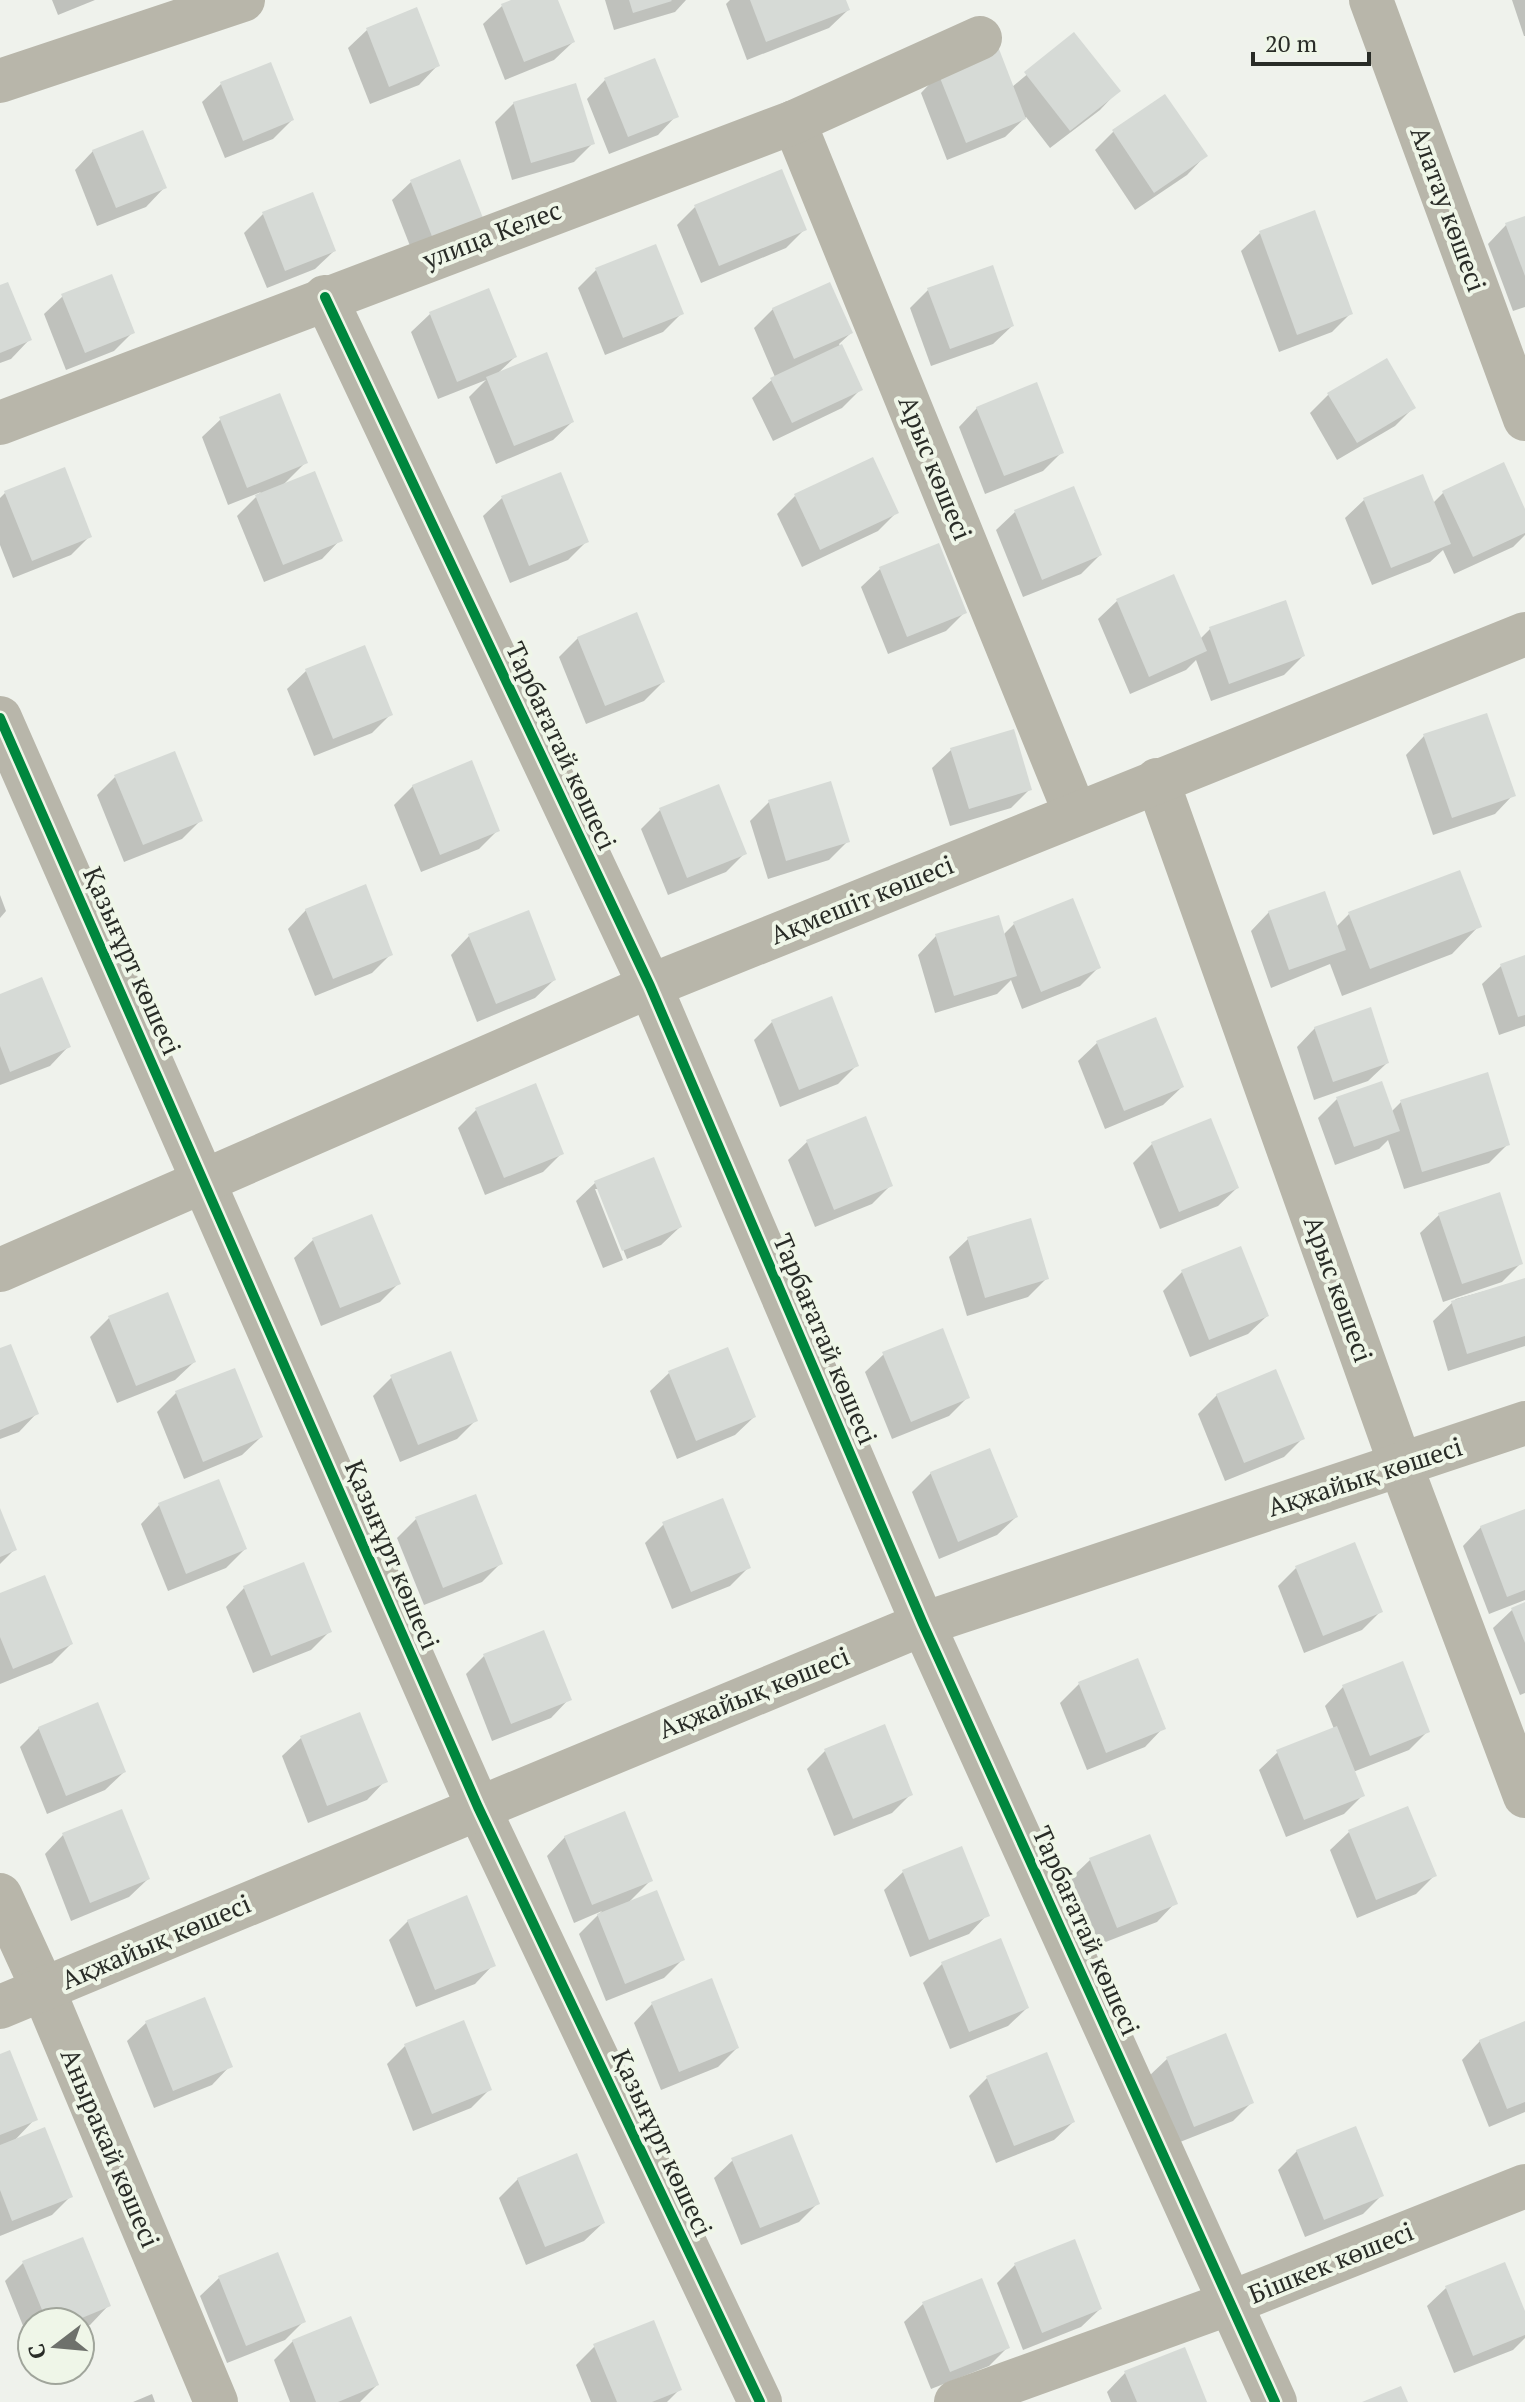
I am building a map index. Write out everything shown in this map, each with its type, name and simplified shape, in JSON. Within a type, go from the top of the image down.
[{"type":"street","points":[[0,81],[243,0]]},
{"type":"street","name":"Алатау көшесі","points":[[1371,0],[1525,419]]},
{"type":"street","name":"улица Келеc","points":[[0,423],[325,297],[794,122],[980,38]]},
{"type":"street","name":"Арыс көшесі","points":[[794,122],[1075,813]]},
{"type":"street","name":"Тарбағатай көшесі","points":[[325,297],[650,986],[923,1624],[1275,2402]]},
{"type":"street","name":"Ақмешіт көшесі","points":[[0,1270],[204,1178],[650,986],[1525,634]]},
{"type":"street","name":"Қазығұрт көшесі","points":[[0,718],[478,1807],[760,2402]]},
{"type":"street","name":"Арыс көшесі","points":[[1157,780],[1401,1466],[1525,1796]]},
{"type":"street","name":"Ақжайық көшесі","points":[[0,2007],[923,1624],[1525,1423]]},
{"type":"street","name":"Аныракай көшесі","points":[[0,1895],[43,1989],[216,2402]]},
{"type":"street","name":"Бішкек көшесі","points":[[956,2402],[1230,2303],[1525,2186]]},
{"type":"building","points":[[511,0],[558,0],[575,42],[524,62],[501,4]]},
{"type":"building","points":[[629,0],[671,0],[672,1],[633,13]]},
{"type":"building","points":[[750,0],[846,0],[850,10],[766,42]]},
{"type":"building","points":[[417,7],[440,66],[389,87],[366,28]]},
{"type":"building","points":[[1074,32],[1121,91],[1070,131],[1024,72]]},
{"type":"building","points":[[999,49],[1026,119],[966,143],[938,73]]},
{"type":"building","points":[[655,58],[679,117],[628,137],[604,78]]},
{"type":"building","points":[[271,62],[294,120],[243,141],[220,82]]},
{"type":"building","points":[[576,83],[595,144],[531,163],[513,102]]},
{"type":"building","points":[[1165,94],[1208,156],[1154,193],[1112,130]]},
{"type":"building","points":[[143,130],[167,188],[116,208],[92,150]]},
{"type":"building","points":[[460,159],[483,218],[433,239],[410,180]]},
{"type":"building","points":[[782,169],[807,230],[719,266],[694,205]]},
{"type":"building","points":[[313,192],[336,251],[285,271],[262,212]]},
{"type":"building","points":[[1315,210],[1353,314],[1297,335],[1259,231]]},
{"type":"building","points":[[1525,216],[1525,276],[1505,223]]},
{"type":"building","points":[[656,244],[684,314],[623,338],[595,268]]},
{"type":"building","points":[[993,265],[1014,326],[950,349],[927,288]]},
{"type":"building","points":[[112,274],[135,333],[85,353],[61,294]]},
{"type":"building","points":[[8,282],[32,340],[0,353],[0,285]]},
{"type":"building","points":[[830,282],[853,333],[794,359],[772,308]]},
{"type":"building","points":[[489,288],[517,357],[457,382],[429,312]]},
{"type":"building","points":[[842,344],[863,390],[792,423],[770,378]]},
{"type":"building","points":[[547,352],[574,422],[514,446],[486,377]]},
{"type":"building","points":[[1387,358],[1416,408],[1357,443],[1327,393]]},
{"type":"building","points":[[1037,382],[1064,453],[1004,476],[976,407]]},
{"type":"building","points":[[280,393],[308,463],[247,488],[219,417]]},
{"type":"building","points":[[873,457],[899,513],[820,550],[794,494]]},
{"type":"building","points":[[1504,462],[1525,509],[1525,533],[1473,557],[1442,491]]},
{"type":"building","points":[[65,467],[92,537],[32,561],[4,491]]},
{"type":"building","points":[[315,471],[343,541],[283,565],[255,495]]},
{"type":"building","points":[[561,472],[589,542],[529,566],[501,496]]},
{"type":"building","points":[[1423,474],[1451,544],[1391,568],[1363,498]]},
{"type":"building","points":[[1074,486],[1102,555],[1042,580],[1014,510]]},
{"type":"building","points":[[939,543],[967,613],[907,637],[879,567]]},
{"type":"building","points":[[1174,574],[1207,651],[1149,677],[1116,599]]},
{"type":"building","points":[[1286,600],[1305,656],[1229,684],[1209,627]]},
{"type":"building","points":[[637,612],[665,682],[605,706],[577,637]]},
{"type":"building","points":[[365,645],[393,715],[333,739],[305,669]]},
{"type":"building","points":[[1487,713],[1516,796],[1452,818],[1423,734]]},
{"type":"building","points":[[1014,729],[1032,790],[969,809],[950,748]]},
{"type":"building","points":[[175,751],[203,821],[143,845],[114,775]]},
{"type":"building","points":[[472,760],[500,831],[440,855],[412,785]]},
{"type":"building","points":[[831,781],[850,842],[786,861],[768,800]]},
{"type":"building","points":[[719,784],[747,854],[687,878],[659,808]]},
{"type":"building","points":[[1460,870],[1482,927],[1370,969],[1348,912]]},
{"type":"building","points":[[366,884],[393,955],[333,979],[305,909]]},
{"type":"building","points":[[1325,891],[1346,950],[1289,970],[1268,911]]},
{"type":"building","points":[[1073,898],[1101,968],[1041,992],[1013,922]]},
{"type":"building","points":[[529,910],[556,980],[496,1004],[468,934]]},
{"type":"building","points":[[999,915],[1017,976],[954,996],[935,934]]},
{"type":"building","points":[[1525,955],[1525,1015],[1518,1017],[1500,964]]},
{"type":"building","points":[[42,977],[71,1047],[10,1072],[0,1046],[0,994]]},
{"type":"building","points":[[832,996],[859,1066],[799,1090],[771,1020]]},
{"type":"building","points":[[1371,1007],[1389,1063],[1333,1082],[1314,1027]]},
{"type":"building","points":[[1156,1017],[1184,1087],[1124,1111],[1096,1041]]},
{"type":"building","points":[[1488,1072],[1510,1145],[1422,1172],[1400,1100]]},
{"type":"building","points":[[1382,1081],[1400,1131],[1354,1147],[1336,1097]]},
{"type":"building","points":[[536,1083],[564,1154],[504,1178],[475,1108]]},
{"type":"building","points":[[866,1116],[893,1186],[834,1210],[806,1140]]},
{"type":"building","points":[[1211,1118],[1239,1188],[1179,1212],[1151,1142]]},
{"type":"building","points":[[654,1157],[682,1227],[622,1251],[594,1181]]},
{"type":"building","points":[[1500,1192],[1523,1264],[1462,1284],[1438,1213]]},
{"type":"building","points":[[372,1214],[401,1284],[340,1308],[312,1238]]},
{"type":"building","points":[[1031,1218],[1049,1279],[985,1298],[967,1237]]},
{"type":"building","points":[[1241,1246],[1269,1316],[1209,1340],[1181,1270]]},
{"type":"building","points":[[1525,1278],[1525,1336],[1467,1354],[1451,1301]]},
{"type":"building","points":[[168,1292],[196,1362],[136,1386],[108,1316]]},
{"type":"building","points":[[943,1328],[970,1398],[911,1422],[882,1352]]},
{"type":"building","points":[[11,1344],[39,1414],[0,1430],[0,1348]]},
{"type":"building","points":[[728,1347],[756,1417],[696,1441],[668,1371]]},
{"type":"building","points":[[451,1351],[478,1421],[418,1445],[390,1375]]},
{"type":"building","points":[[235,1368],[263,1437],[203,1462],[175,1391]]},
{"type":"building","points":[[1276,1369],[1305,1439],[1244,1463],[1216,1394]]},
{"type":"building","points":[[990,1448],[1018,1517],[958,1542],[930,1472]]},
{"type":"building","points":[[219,1479],[247,1549],[186,1574],[158,1503]]},
{"type":"building","points":[[476,1494],[503,1564],[443,1588],[415,1517]]},
{"type":"building","points":[[723,1498],[751,1568],[691,1592],[662,1522]]},
{"type":"building","points":[[0,1508],[17,1550],[0,1557]]},
{"type":"building","points":[[1525,1509],[1525,1590],[1507,1597],[1480,1526]]},
{"type":"building","points":[[1355,1542],[1383,1612],[1323,1636],[1295,1566]]},
{"type":"building","points":[[304,1562],[332,1632],[271,1656],[243,1586]]},
{"type":"building","points":[[45,1575],[73,1644],[13,1669],[0,1637],[0,1593]]},
{"type":"building","points":[[1525,1602],[1525,1643],[1511,1608]]},
{"type":"building","points":[[544,1630],[572,1700],[511,1724],[483,1654]]},
{"type":"building","points":[[1138,1658],[1166,1729],[1106,1753],[1078,1682]]},
{"type":"building","points":[[1403,1661],[1430,1732],[1370,1756],[1342,1685]]},
{"type":"building","points":[[98,1702],[126,1772],[66,1796],[38,1727]]},
{"type":"building","points":[[360,1712],[388,1782],[327,1806],[300,1736]]},
{"type":"building","points":[[885,1724],[913,1795],[853,1819],[824,1749]]},
{"type":"building","points":[[1337,1726],[1365,1796],[1304,1820],[1276,1750]]},
{"type":"building","points":[[1408,1806],[1437,1876],[1376,1900],[1348,1830]]},
{"type":"building","points":[[122,1809],[150,1879],[90,1903],[62,1833]]},
{"type":"building","points":[[625,1811],[653,1881],[592,1905],[564,1836]]},
{"type":"building","points":[[1150,1834],[1178,1904],[1117,1928],[1089,1858]]},
{"type":"building","points":[[962,1846],[990,1916],[929,1940],[902,1870]]},
{"type":"building","points":[[657,1890],[685,1960],[625,1984],[597,1914]]},
{"type":"building","points":[[467,1895],[496,1966],[435,1990],[407,1920]]},
{"type":"building","points":[[1001,1938],[1029,2008],[969,2032],[941,1962]]},
{"type":"building","points":[[712,1978],[739,2048],[679,2072],[651,2002]]},
{"type":"building","points":[[205,1997],[233,2067],[173,2091],[145,2021]]},
{"type":"building","points":[[464,2020],[492,2090],[432,2114],[404,2044]]},
{"type":"building","points":[[1525,2021],[1525,2102],[1507,2109],[1479,2040]]},
{"type":"building","points":[[1226,2033],[1254,2103],[1194,2127],[1166,2057]]},
{"type":"building","points":[[10,2050],[38,2120],[0,2135],[0,2054]]},
{"type":"building","points":[[1047,2052],[1075,2122],[1014,2146],[986,2076]]},
{"type":"building","points":[[1356,2126],[1384,2196],[1324,2220],[1296,2150]]},
{"type":"building","points":[[45,2127],[73,2197],[12,2221],[0,2190],[0,2145]]},
{"type":"building","points":[[792,2134],[820,2204],[760,2228],[731,2158]]},
{"type":"building","points":[[577,2153],[605,2223],[545,2247],[517,2178]]},
{"type":"building","points":[[83,2237],[111,2306],[96,2312],[96,2306],[40,2306],[22,2261]]},
{"type":"building","points":[[1075,2239],[1102,2309],[1042,2333],[1014,2263]]},
{"type":"building","points":[[278,2252],[306,2322],[246,2346],[218,2276]]},
{"type":"building","points":[[1505,2262],[1525,2311],[1525,2335],[1473,2356],[1445,2286]]},
{"type":"building","points":[[982,2278],[1010,2348],[950,2372],[922,2302]]},
{"type":"building","points":[[351,2316],[379,2385],[338,2402],[316,2402],[292,2340]]},
{"type":"building","points":[[654,2320],[682,2390],[652,2402],[617,2402],[593,2344]]},
{"type":"building","points":[[1185,2347],[1207,2402],[1137,2402],[1124,2371]]},
{"type":"building","points":[[1401,2386],[1408,2402],[1362,2402]]},
{"type":"cycle path","points":[[325,297],[650,986],[923,1624],[1275,2402]]},
{"type":"cycle path","points":[[0,718],[478,1807],[760,2402]]}]
